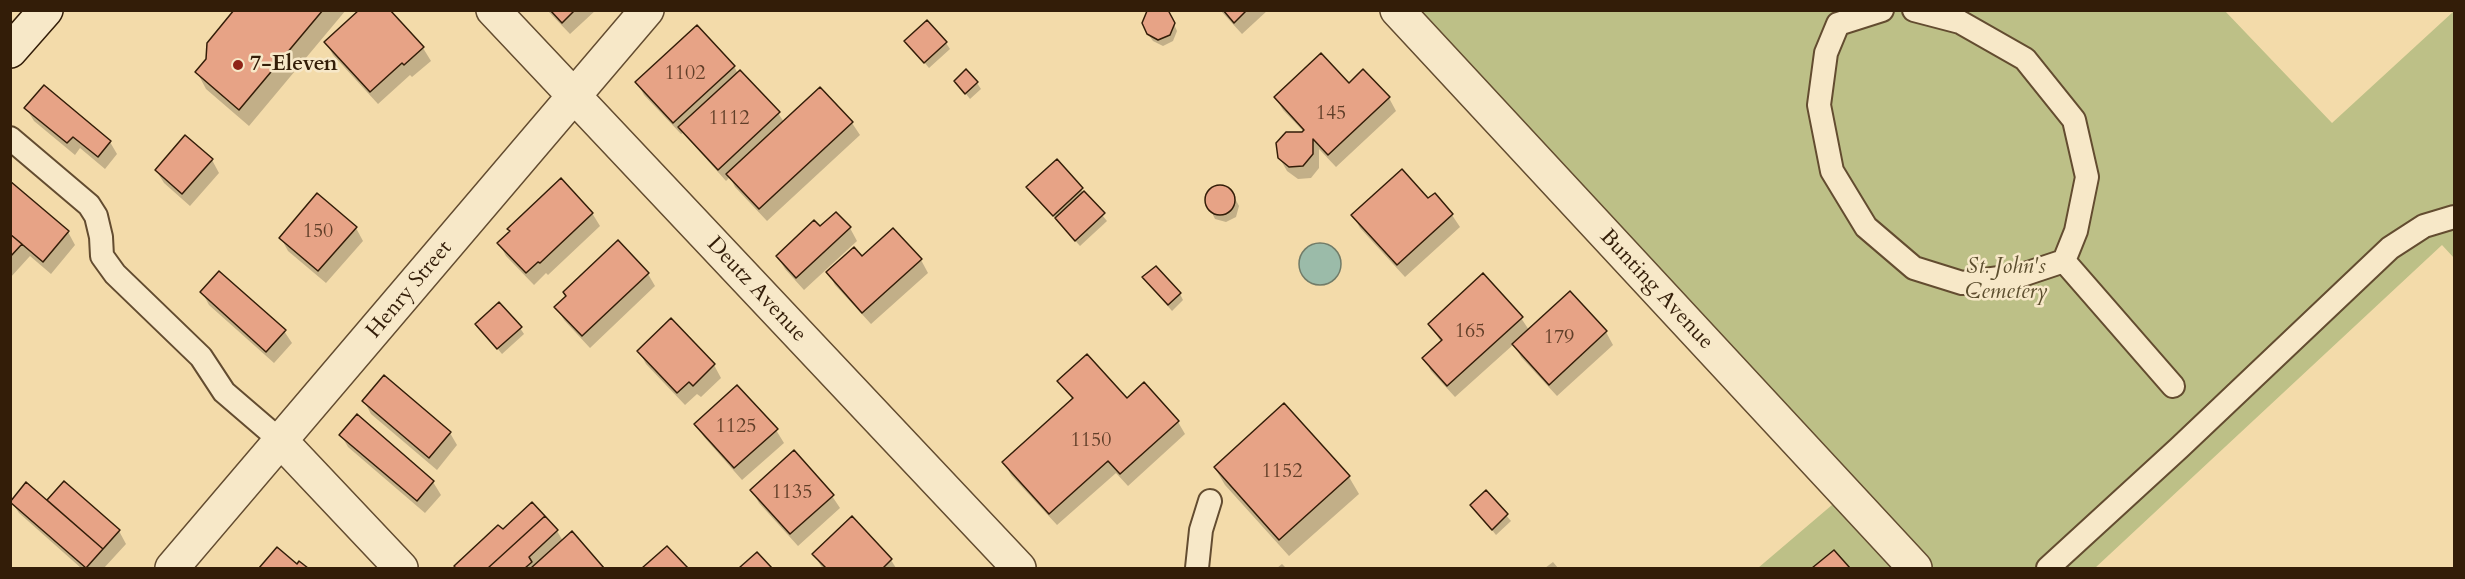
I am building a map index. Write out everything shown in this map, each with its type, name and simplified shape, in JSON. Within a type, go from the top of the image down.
[{"type":"street","points":[[10,51],[46,10]]},
{"type":"street","name":"Deutz Avenue","points":[[493,10],[1019,568]]},
{"type":"street","name":"Henry Street","points":[[172,568],[647,10]]},
{"type":"street","name":"Bunting Avenue","points":[[1397,10],[1916,568]]},
{"type":"street","points":[[281,441],[401,568]]},
{"type":"lane","points":[[1882,10],[1832,17],[1819,105],[1832,171],[1866,227],[1914,268],[1962,283],[2022,275],[2064,261],[2076,231],[2087,177],[2074,120],[2025,59],[1960,22],[1914,10]]},
{"type":"lane","points":[[10,138],[89,205],[96,216],[101,237],[102,256],[115,274],[201,357],[224,392],[281,441]]},
{"type":"lane","points":[[2048,568],[2180,448],[2390,248],[2424,226],[2454,217]]},
{"type":"lane","points":[[2064,261],[2173,386]]},
{"type":"lane","points":[[1197,568],[1201,530],[1210,501]]},
{"type":"green space","name":"St. John's Cemetery","points":[[1386,11],[2225,11],[2332,123],[2454,11],[2454,258],[2442,245],[2095,568],[1758,568],[1839,499]]},
{"type":"shaded area","points":[[1320,243],[1328,244],[1335,249],[1340,256],[1340,272],[1335,279],[1328,284],[1320,285],[1312,284],[1305,279],[1300,272],[1299,264],[1300,256],[1305,249],[1312,244]]},
{"type":"building","name":"7-Eleven","points":[[234,10],[323,10],[239,110],[195,72],[206,59],[207,43]]},
{"type":"building","points":[[359,10],[390,10],[424,47],[370,92],[324,42]]},
{"type":"building","points":[[550,10],[575,10],[562,23]]},
{"type":"building","points":[[1168,10],[1175,23],[1170,35],[1158,40],[1147,34],[1142,23],[1147,11]]},
{"type":"building","points":[[1223,10],[1247,10],[1234,23]]},
{"type":"building","points":[[927,20],[947,42],[924,63],[904,41]]},
{"type":"building","points":[[697,25],[735,66],[673,123],[635,82]]},
{"type":"building","points":[[1321,53],[1349,83],[1363,69],[1390,97],[1328,155],[1313,139],[1313,154],[1303,166],[1289,167],[1278,158],[1276,143],[1286,132],[1304,130],[1274,97]]},
{"type":"building","points":[[966,69],[978,82],[965,94],[954,81]]},
{"type":"building","points":[[740,70],[780,112],[718,170],[678,127]]},
{"type":"building","points":[[44,85],[111,141],[98,157],[73,137],[67,143],[24,108]]},
{"type":"building","points":[[820,87],[853,122],[759,209],[726,174]]},
{"type":"building","points":[[185,135],[213,159],[182,194],[155,170]]},
{"type":"building","points":[[1057,159],[1083,188],[1053,216],[1026,187]]},
{"type":"building","points":[[1402,169],[1428,198],[1435,193],[1453,214],[1397,265],[1351,215]]},
{"type":"building","points":[[561,178],[593,213],[540,263],[538,262],[526,273],[497,243],[510,231],[507,229]]},
{"type":"building","points":[[10,181],[69,231],[43,262],[10,234]]},
{"type":"building","points":[[1220,185],[1231,189],[1235,200],[1231,211],[1220,215],[1209,211],[1205,200],[1209,189]]},
{"type":"building","points":[[1084,191],[1105,213],[1075,241],[1055,218]]},
{"type":"building","points":[[317,193],[357,227],[318,271],[279,238]]},
{"type":"building","points":[[836,212],[851,227],[796,278],[776,256],[814,220],[820,226]]},
{"type":"building","points":[[893,228],[922,259],[862,313],[826,272],[854,247],[862,256]]},
{"type":"building","points":[[10,234],[22,244],[10,257]]},
{"type":"building","points":[[618,240],[649,273],[582,336],[554,307],[566,296],[563,292]]},
{"type":"building","points":[[1156,266],[1181,293],[1168,305],[1142,277]]},
{"type":"building","points":[[219,271],[286,330],[266,352],[200,292]]},
{"type":"building","points":[[1483,273],[1523,317],[1447,386],[1422,358],[1442,340],[1428,324]]},
{"type":"building","points":[[1570,291],[1607,331],[1549,385],[1512,344]]},
{"type":"building","points":[[499,302],[522,327],[497,349],[475,324]]},
{"type":"building","points":[[671,318],[715,364],[693,386],[689,382],[677,393],[637,351]]},
{"type":"building","points":[[1087,354],[1127,398],[1144,382],[1179,421],[1120,474],[1108,461],[1049,514],[1002,462],[1073,398],[1057,381]]},
{"type":"building","points":[[384,375],[451,432],[429,458],[362,401]]},
{"type":"building","points":[[737,385],[778,429],[734,468],[694,424]]},
{"type":"building","points":[[1284,403],[1350,476],[1279,540],[1214,467]]},
{"type":"building","points":[[357,414],[434,481],[417,501],[339,435]]},
{"type":"building","points":[[794,450],[834,495],[790,534],[750,490]]},
{"type":"building","points":[[64,481],[120,530],[103,549],[47,500]]},
{"type":"building","points":[[26,482],[103,549],[86,568],[10,502]]},
{"type":"building","points":[[1486,490],[1508,514],[1492,530],[1470,505]]},
{"type":"building","points":[[532,502],[545,516],[488,568],[456,568],[454,566],[498,525],[503,529]]},
{"type":"building","points":[[545,516],[558,530],[529,557],[532,562],[525,568],[488,568]]},
{"type":"building","points":[[852,516],[892,559],[883,568],[826,568],[812,554]]},
{"type":"building","points":[[572,531],[604,568],[531,568]]},
{"type":"building","points":[[667,546],[688,568],[642,568]]},
{"type":"building","points":[[277,547],[297,564],[299,561],[308,568],[259,568]]},
{"type":"building","points":[[1834,550],[1850,568],[1812,568]]},
{"type":"building","points":[[757,552],[772,568],[739,568]]},
{"type":"place","name":"7-Eleven","points":[[238,65]]}]
